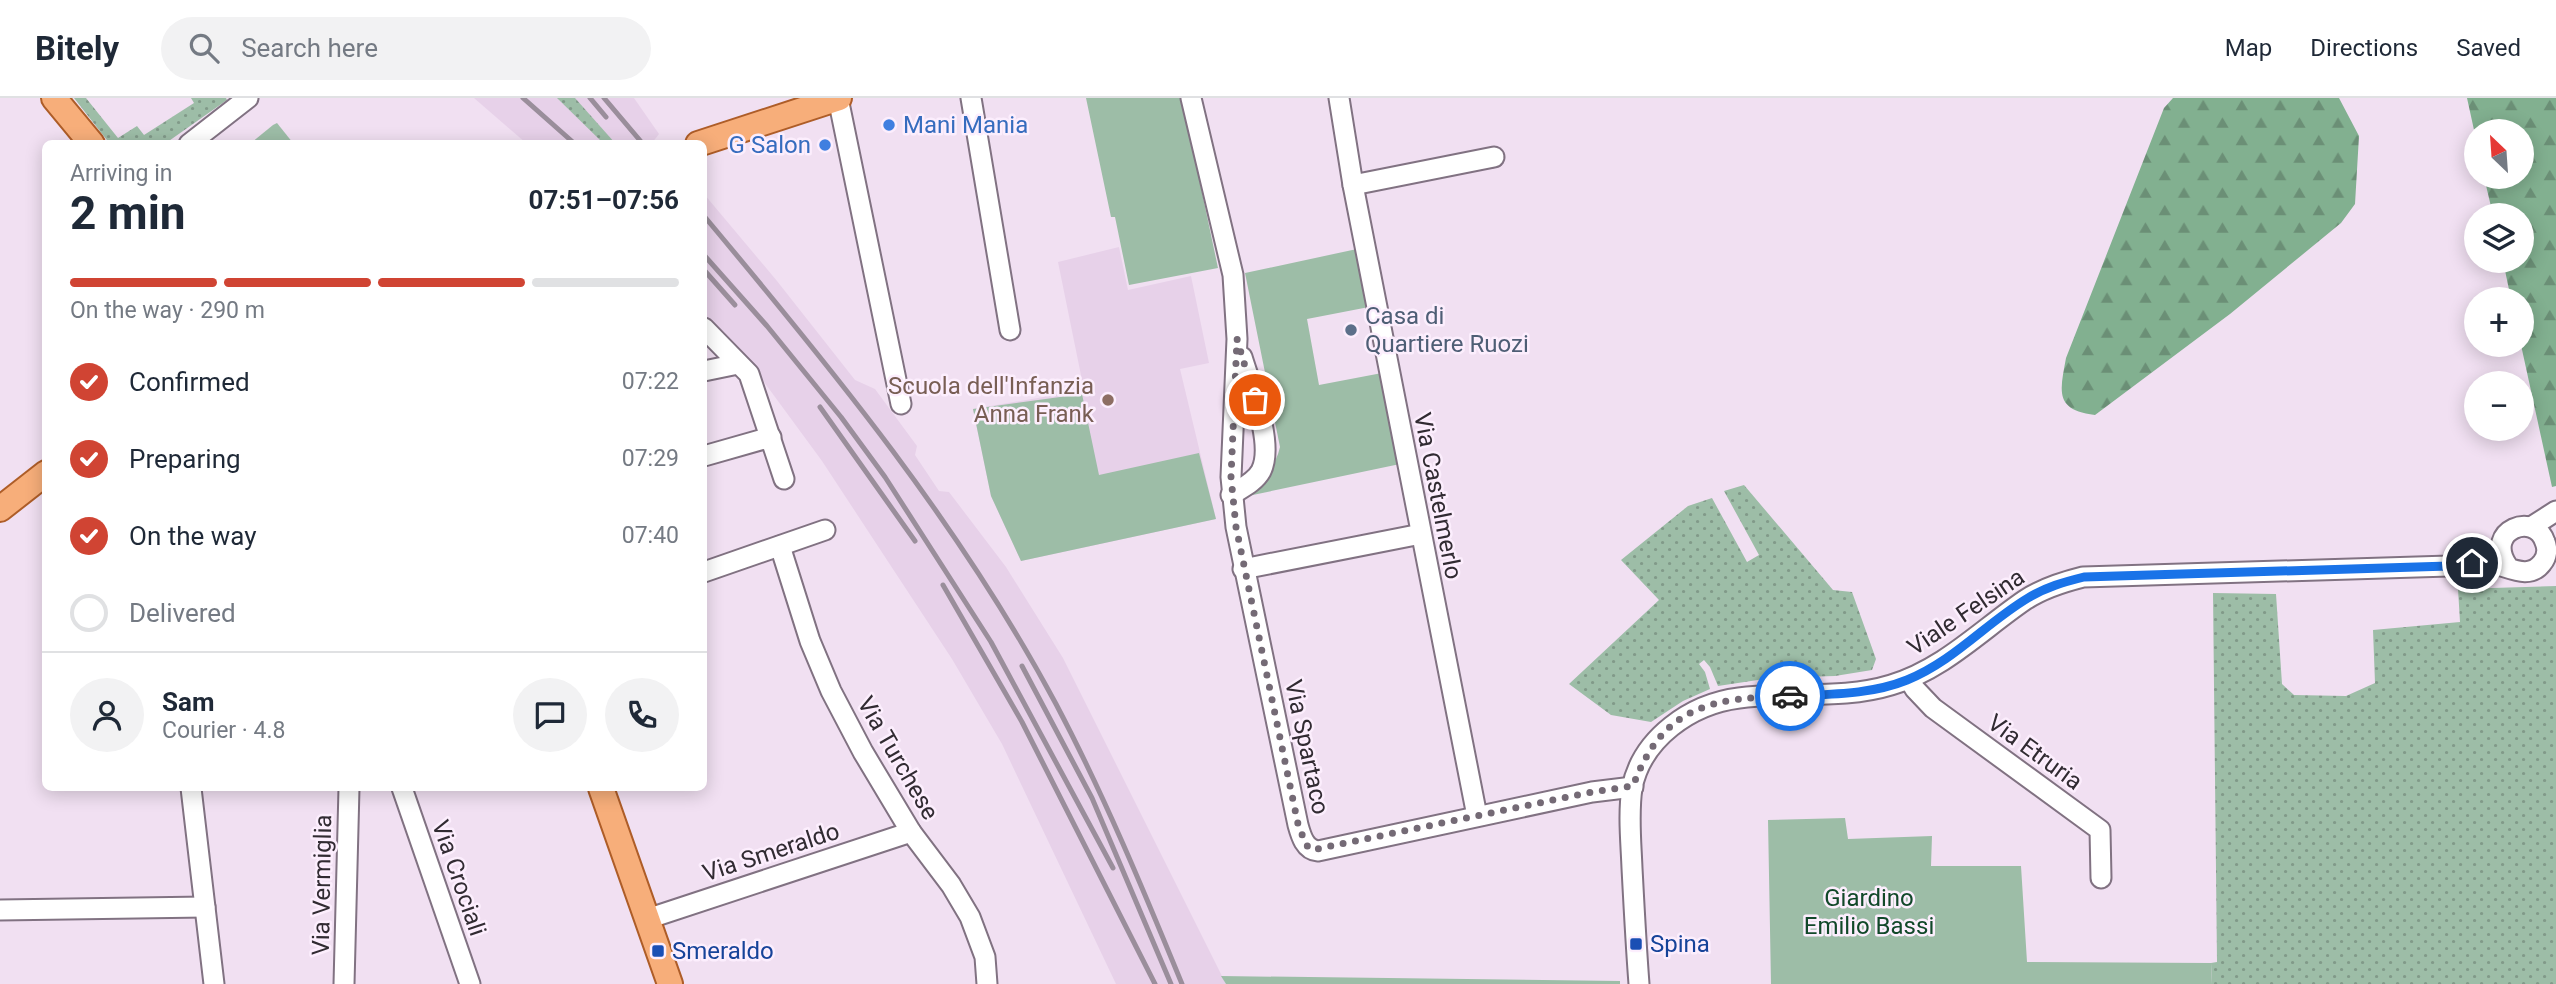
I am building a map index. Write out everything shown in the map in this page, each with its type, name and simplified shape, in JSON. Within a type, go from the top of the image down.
[{"type":"main road","points":[[54,98],[89,140]]},
{"type":"main road","points":[[707,141],[838,98]]},
{"type":"main road","points":[[0,509],[42,476]]},
{"type":"main road","points":[[602,791],[670,984]]},
{"type":"street","points":[[194,140],[248,98]]},
{"type":"street","points":[[838,98],[901,404]]},
{"type":"street","points":[[971,98],[1010,330]]},
{"type":"street","name":"Via Spartaco","points":[[1191,98],[1233,275],[1237,339],[1231,495],[1243,569],[1303,839],[1310,849],[1318,851],[1592,792],[1633,786]]},
{"type":"street","name":"Via Castelmerlo","points":[[1339,98],[1353,185],[1477,816]]},
{"type":"street","points":[[1353,185],[1494,158]]},
{"type":"street","points":[[707,331],[749,374],[784,479]]},
{"type":"street","name":"Via Spartaco","points":[[1231,495],[1260,473],[1265,454],[1263,430],[1237,339]]},
{"type":"street","points":[[707,370],[738,364]]},
{"type":"street","points":[[707,455],[771,437]]},
{"type":"street","name":"Viale Felsina","points":[[1639,984],[1630,831],[1633,786],[1648,753],[1666,731],[1686,716],[1715,702],[1740,697],[1852,692],[1882,688],[1909,679],[1965,646],[2025,600],[2056,584],[2084,577],[2449,566],[2481,562],[2504,558],[2501,542],[2510,531],[2524,526],[2537,532],[2554,513]]},
{"type":"street","points":[[707,571],[825,530]]},
{"type":"street","points":[[2504,558],[2521,572],[2549,566],[2547,550],[2537,532]]},
{"type":"street","points":[[1243,569],[1421,534]]},
{"type":"street","name":"Via Turchese","points":[[780,546],[810,641],[831,691],[863,752],[911,832],[951,885],[970,917],[985,957],[987,984]]},
{"type":"street","name":"Via Etruria","points":[[1909,679],[1914,690],[1933,708],[2100,830],[2101,878]]},
{"type":"street","points":[[191,791],[214,984]]},
{"type":"street","name":"Via Vermiglia","points":[[344,984],[349,791]]},
{"type":"street","name":"Via Crociali","points":[[403,791],[470,984]]},
{"type":"street","name":"Via Smeraldo","points":[[647,919],[911,832]]},
{"type":"street","points":[[0,910],[205,907]]},
{"type":"shaded area","points":[[474,98],[634,98],[659,134],[654,140],[523,140]]},
{"type":"shaded area","points":[[707,198],[855,380],[875,389],[917,446],[915,455],[939,491],[949,492],[1006,567],[1063,658],[1226,984],[1116,984],[1002,744],[952,659],[822,461],[761,378],[707,318]]},
{"type":"shaded area","name":"Scuola dell'Infanzia Anna Frank","points":[[1119,247],[1128,290],[1191,276],[1209,363],[1180,369],[1216,519],[1021,561],[991,496],[973,409],[1084,390],[1058,262]]},
{"type":"green space","points":[[74,98],[86,98],[118,138],[137,126],[144,135],[194,103],[191,98],[227,100],[170,140],[107,140]]},
{"type":"green space","points":[[557,98],[575,98],[612,140],[600,140]]},
{"type":"green space","points":[[1086,98],[1182,98],[1218,268],[1129,285],[1115,217],[1111,217]]},
{"type":"green space","points":[[2173,98],[2339,98],[2359,136],[2355,204],[2341,223],[2230,314],[2095,415],[2072,409],[2063,397],[2062,389],[2066,358],[2164,108]]},
{"type":"green space","points":[[2467,98],[2556,98],[2556,486],[2552,487],[2534,405],[2534,371],[2527,371],[2524,357],[2534,357],[2534,287],[2508,287],[2506,273],[2534,273],[2534,203],[2490,203],[2487,189],[2534,189],[2534,119],[2472,119]]},
{"type":"green space","points":[[277,123],[291,140],[255,140]]},
{"type":"green space","points":[[1357,249],[1369,307],[1307,319],[1319,385],[1382,373],[1400,464],[1248,496],[1271,468],[1280,447],[1245,273]]},
{"type":"green space","points":[[1082,394],[1099,475],[1199,453],[1216,519],[1021,561],[991,496],[973,409]]},
{"type":"green space","points":[[1744,485],[1833,590],[1852,592],[1876,659],[1872,670],[1835,676],[1771,678],[1718,686],[1704,660],[1699,664],[1705,672],[1710,689],[1683,701],[1651,722],[1611,715],[1569,684],[1659,600],[1621,560],[1688,506],[1712,498],[1747,562],[1759,555],[1724,491]]},
{"type":"green space","points":[[2556,586],[2556,984],[2212,984],[2211,963],[2217,962],[2213,593],[2276,594],[2282,684],[2294,695],[2346,696],[2375,683],[2373,630],[2460,622],[2458,589]]},
{"type":"green space","name":"Giardino Emilio Bassi","points":[[1845,818],[1848,839],[1932,836],[1931,866],[2021,866],[2027,962],[2211,963],[2212,984],[1771,984],[1768,820]]},
{"type":"green space","points":[[1221,976],[1620,981],[1620,984],[1226,984]]},
{"type":"railway","points":[[523,98],[570,140]]},
{"type":"railway","points":[[590,98],[606,117]]},
{"type":"railway","points":[[604,98],[640,140]]},
{"type":"railway","points":[[707,220],[893,451],[979,574],[1019,638],[1056,704],[1107,808],[1182,984]]},
{"type":"railway","points":[[707,258],[767,326],[841,417],[885,477],[991,642],[1113,868]]},
{"type":"railway","points":[[707,273],[735,305]]},
{"type":"railway","points":[[820,407],[915,541]]},
{"type":"railway","points":[[943,585],[1022,722],[1155,984]]},
{"type":"railway","points":[[1022,666],[1092,798],[1171,984]]},
{"type":"way so far","points":[[1255,400],[1237,339],[1231,495],[1243,569],[1298,824],[1310,849],[1323,850],[1592,792],[1633,786],[1652,746],[1675,723],[1696,710],[1715,702],[1740,697],[1790,696]]},
{"type":"place","name":"Mani Mania","points":[[889,125]]},
{"type":"place","name":"G Salon","points":[[825,145]]},
{"type":"place","name":"Casa di Quartiere Ruozi","points":[[1351,330]]},
{"type":"place","name":"Scuola dell'Infanzia Anna Frank","points":[[1108,400]]},
{"type":"place","name":"Spina","points":[[1636,944]]},
{"type":"place","name":"Smeraldo","points":[[658,951]]},
{"type":"route","points":[[1790,696],[1872,690],[1909,679],[1965,646],[2040,591],[2084,577],[2109,574],[2449,566],[2472,563]]}]
